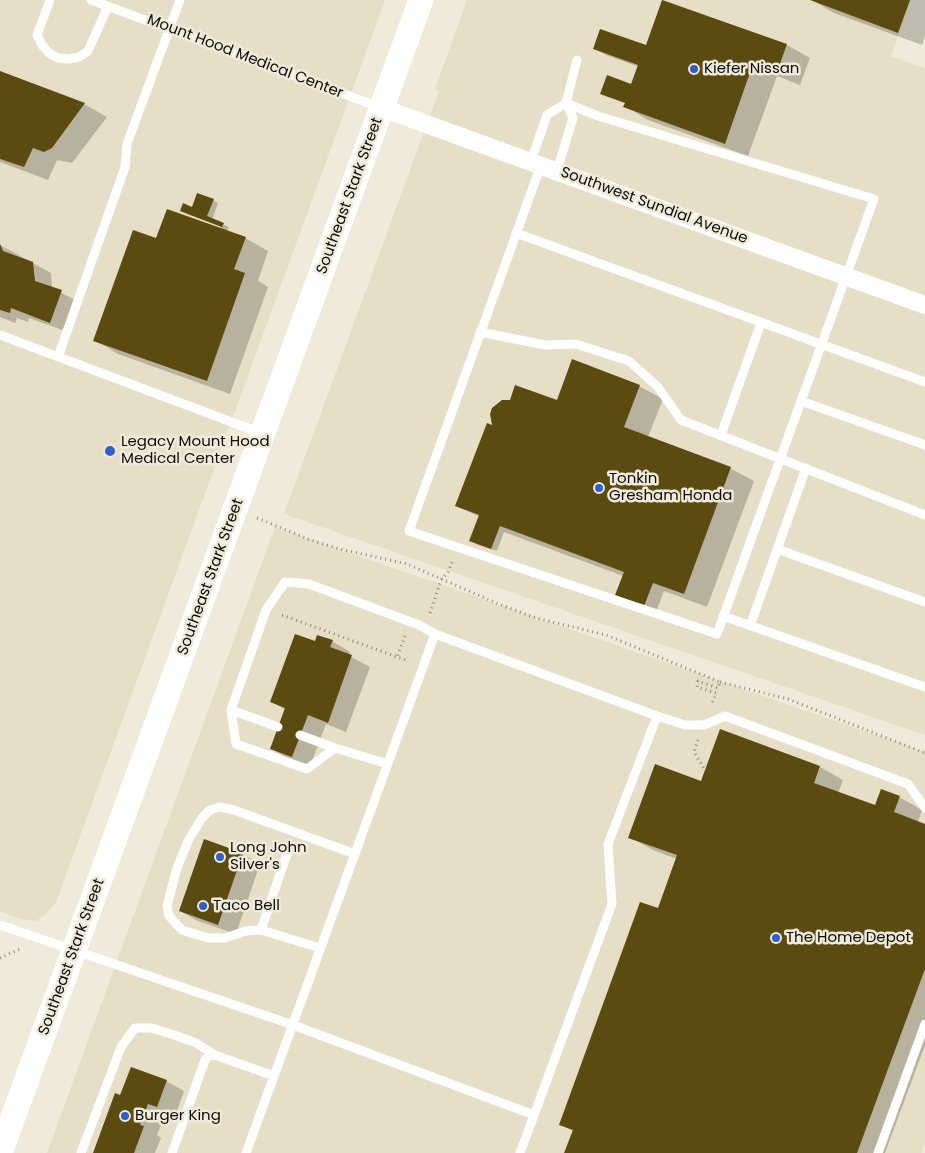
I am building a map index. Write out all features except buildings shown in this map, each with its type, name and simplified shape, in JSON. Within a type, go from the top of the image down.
[{"type":"main road","name":"Southeast Stark Street","points":[[0,1153],[6,1118],[74,952],[421,0]]},
{"type":"street","name":"Southwest Sundial Avenue","points":[[382,108],[925,305]]},
{"type":"lane","points":[[50,0],[37,35],[49,53],[58,58],[69,59],[79,57],[88,51],[108,6]]},
{"type":"lane","name":"Mount Hood Medical Center","points":[[91,0],[382,108]]},
{"type":"lane","points":[[58,357],[125,167],[127,144],[180,0]]},
{"type":"lane","points":[[566,103],[598,116],[874,199],[717,634],[409,531],[516,233],[543,165],[573,118],[566,103],[577,60]]},
{"type":"lane","points":[[543,165],[547,115],[566,103]]},
{"type":"lane","points":[[516,233],[925,382]]},
{"type":"lane","points":[[721,435],[761,323]]},
{"type":"lane","points":[[480,332],[545,345],[576,344],[629,361],[658,387],[681,420],[925,515]]},
{"type":"lane","points":[[0,335],[263,434]]},
{"type":"lane","points":[[801,401],[925,445]]},
{"type":"lane","points":[[750,626],[806,468]]},
{"type":"lane","points":[[777,549],[925,602]]},
{"type":"lane","points":[[335,748],[307,769],[236,744],[231,710],[266,610],[285,582],[309,584],[418,625],[435,634],[685,725],[704,725],[726,716],[908,784],[925,808]]},
{"type":"lane","points":[[723,616],[925,687]]},
{"type":"lane","points":[[246,1153],[435,634]]},
{"type":"lane","points":[[231,710],[278,727]]},
{"type":"lane","points":[[520,1153],[612,904],[608,844],[657,716]]},
{"type":"lane","points":[[300,735],[388,764]]},
{"type":"lane","points":[[320,948],[261,930],[246,931],[225,938],[208,938],[182,930],[174,924],[169,916],[168,896],[177,868],[189,838],[202,818],[210,810],[220,808],[234,810],[355,854]]},
{"type":"lane","points":[[261,930],[289,848]]},
{"type":"lane","points":[[0,925],[74,952],[292,1025],[534,1116]]},
{"type":"lane","points":[[878,1153],[925,1024]]},
{"type":"lane","points":[[81,1153],[121,1046],[135,1028],[152,1028],[171,1034],[196,1043],[215,1054],[274,1076]]},
{"type":"lane","points":[[172,1153],[206,1060],[215,1054]]},
{"type":"path","points":[[236,508],[308,539],[340,549],[406,564],[536,618],[606,635],[720,682],[788,699],[925,753]]},
{"type":"path","points":[[441,580],[448,572],[457,547]]},
{"type":"path","points":[[266,610],[397,657]]},
{"type":"path","points":[[705,770],[694,752],[716,693],[697,687],[698,681],[718,688],[720,682]]},
{"type":"shaded area","name":"Legacy Mount Hood Medical Center","points":[[0,0],[385,0],[56,902],[47,913],[36,921],[24,920],[0,911]]},
{"type":"shaded area","points":[[467,0],[911,0],[891,56],[925,69],[925,735],[284,514],[439,91],[435,89]]},
{"type":"shaded area","points":[[275,527],[925,752],[925,1144],[922,1153],[47,1153]]},
{"type":"place","name":"Kiefer Nissan","points":[[694,69]]},
{"type":"place","name":"Legacy Mount Hood Medical Center","points":[[110,451]]},
{"type":"place","name":"Tonkin Gresham Honda","points":[[599,488]]},
{"type":"place","name":"Long John Silver's","points":[[220,857]]},
{"type":"place","name":"Taco Bell","points":[[203,906]]},
{"type":"place","name":"The Home Depot","points":[[776,938]]},
{"type":"place","name":"Burger King","points":[[125,1116]]}]
